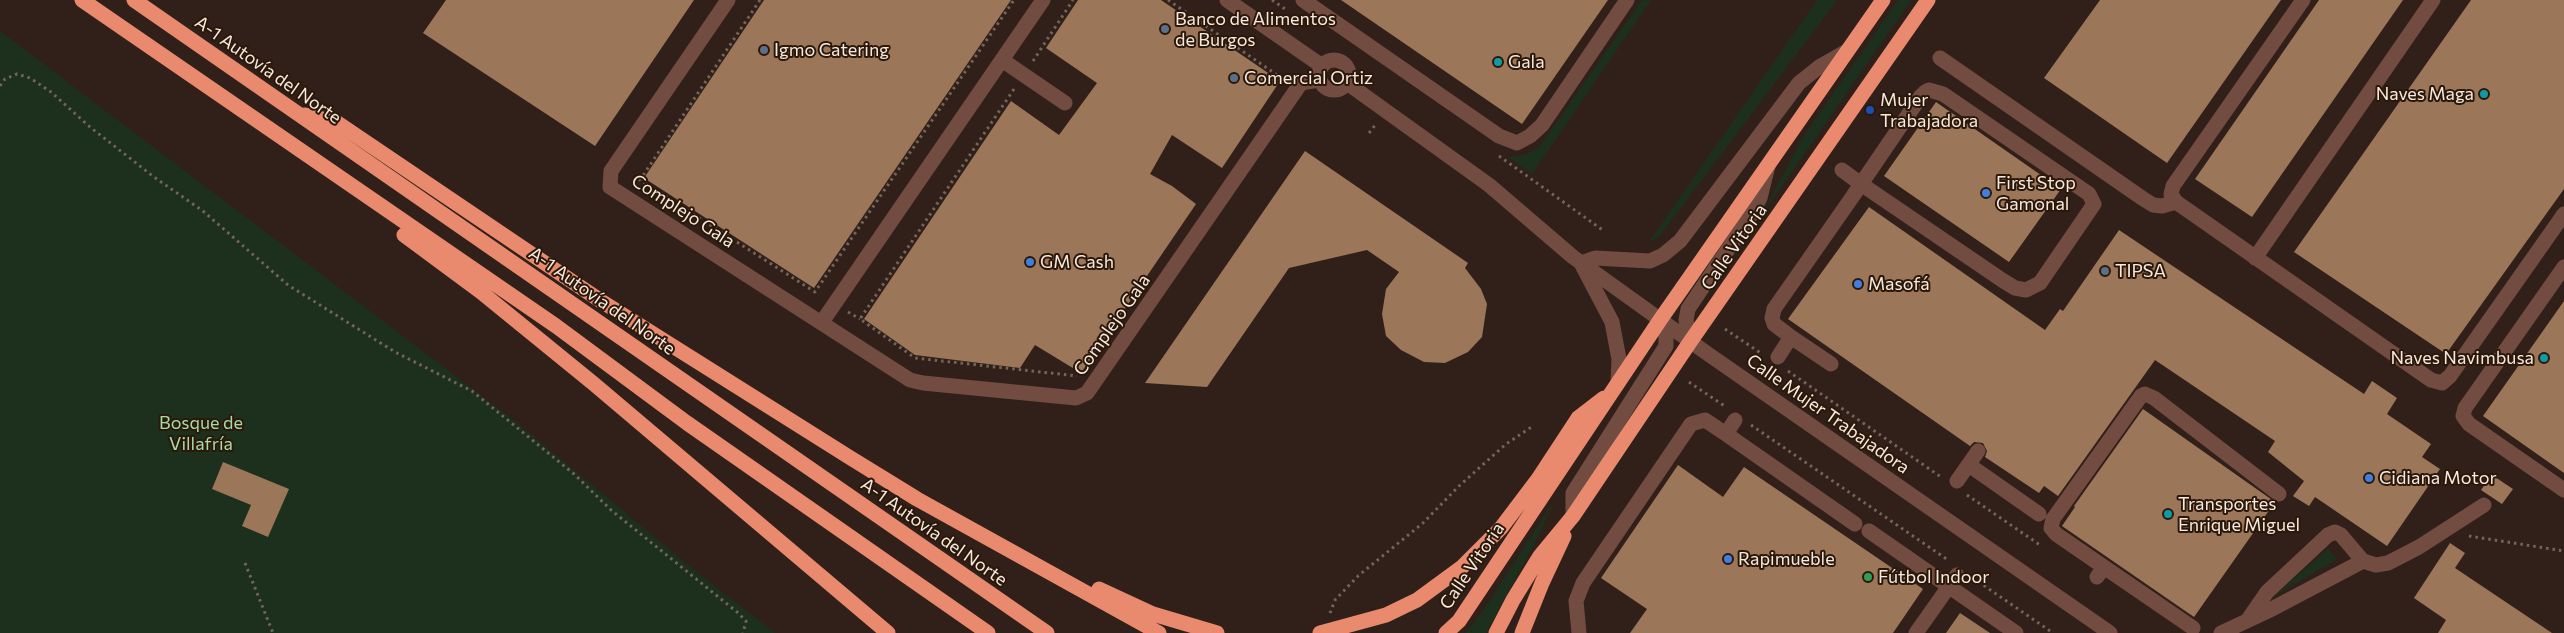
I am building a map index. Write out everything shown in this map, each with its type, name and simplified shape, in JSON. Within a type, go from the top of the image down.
[{"type":"highway","points":[[82,0],[556,326],[687,423],[988,633]]},
{"type":"highway","name":"A-1 Autovía del Norte","points":[[134,0],[1047,633]]},
{"type":"highway","name":"Calle Vitoria","points":[[1446,633],[1460,621],[1660,320],[1768,162],[1883,0]]},
{"type":"highway","name":"Calle Vitoria","points":[[1496,633],[1513,600],[1540,556],[1573,516],[1690,342],[1928,0]]},
{"type":"highway","points":[[298,114],[336,122],[601,301],[917,498],[1159,633]]},
{"type":"highway","points":[[316,162],[363,205],[481,292],[594,384],[888,633]]},
{"type":"highway","points":[[1326,632],[1386,615],[1417,600],[1462,567],[1501,528],[1538,480],[1578,418],[1615,388]]},
{"type":"highway","points":[[917,498],[998,543],[1153,614],[1217,633]]},
{"type":"highway","points":[[1522,633],[1542,583],[1573,516]]},
{"type":"street","name":"Complejo Gala","points":[[728,0],[611,171],[610,187],[910,380],[923,383],[1076,398],[1087,393],[1302,84],[1320,73]]},
{"type":"street","points":[[822,322],[1043,0]]},
{"type":"street","points":[[1227,0],[1320,73],[1330,90],[1340,90],[1347,83],[1349,72],[1344,64],[1335,60],[1325,62],[1320,73]]},
{"type":"street","points":[[1303,0],[1499,136],[1517,143],[1530,136],[1542,125],[1627,0]]},
{"type":"street","points":[[2303,0],[2173,186],[2171,194],[2176,202],[2431,380],[2442,383],[2450,376],[2564,214]]},
{"type":"street","points":[[2255,258],[2433,0]]},
{"type":"street","points":[[1615,388],[1620,360],[1612,322],[1581,263],[1595,258],[1650,261],[1663,255],[1680,240],[1799,83],[1819,67],[1847,51]]},
{"type":"street","points":[[1940,58],[2153,205],[2162,206],[2176,202]]},
{"type":"street","points":[[1002,60],[1064,103]]},
{"type":"street","name":"Calle Mujer Trabajadora","points":[[1347,83],[1489,185],[1581,263],[1690,342],[2110,633]]},
{"type":"street","points":[[1831,364],[1774,324],[1772,318],[1774,309],[1861,184],[1921,96],[1929,90],[1943,94],[2089,194],[2094,204],[2040,282],[2026,290],[2015,288],[2002,280],[1861,184],[1842,170]]},
{"type":"street","points":[[1690,342],[1686,320],[1688,309],[1751,215],[1760,198],[1768,162]]},
{"type":"street","points":[[2564,267],[2465,408],[2463,416],[2469,424],[2564,490]]},
{"type":"street","points":[[1573,516],[1573,493],[1666,346],[1666,336],[1660,320]]},
{"type":"street","points":[[1778,357],[1791,337]]},
{"type":"street","points":[[2193,628],[2101,572],[2056,534],[2051,528],[2053,519],[2141,396],[2145,394],[2154,398],[2279,494]]},
{"type":"street","points":[[1726,434],[1738,417]]},
{"type":"street","points":[[1580,633],[1576,601],[1583,583],[1691,424],[1705,420],[1855,524]]},
{"type":"street","points":[[1958,481],[1978,452]]},
{"type":"street","points":[[1969,465],[2039,514]]},
{"type":"street","points":[[2247,621],[2267,592],[2328,535],[2335,532],[2341,535],[2363,561],[2376,565],[2388,563],[2419,547],[2484,505]]},
{"type":"street","points":[[1869,531],[1956,575],[1998,612],[2016,633]]},
{"type":"street","points":[[2221,633],[2363,561]]},
{"type":"street","points":[[1916,633],[1956,575]]},
{"type":"path","points":[[760,0],[640,180],[815,292],[1014,0]]},
{"type":"path","points":[[1073,0],[860,319],[915,358],[1081,377]]},
{"type":"path","points":[[1168,0],[1286,80]]},
{"type":"path","points":[[0,86],[5,79],[18,74],[30,78],[51,92],[90,127],[146,172],[203,211],[288,285],[395,352],[472,391],[574,474],[611,510],[737,612],[746,621],[743,633]]},
{"type":"path","points":[[1689,382],[1956,575],[2053,633]]},
{"type":"path","points":[[1326,632],[1335,600],[1358,576],[1423,523],[1459,486],[1506,444],[1532,426]]},
{"type":"path","points":[[2457,522],[2472,538],[2564,551]]},
{"type":"path","points":[[245,563],[273,633]]},
{"type":"shaded area","points":[[0,0],[2564,0],[2564,633],[0,633]]},
{"type":"green space","points":[[1642,0],[1651,0],[1532,174],[1508,157],[1525,155],[1540,146]]},
{"type":"green space","points":[[1817,0],[1837,0],[1658,238],[1649,242]]},
{"type":"green space","points":[[1898,0],[1911,0],[1759,219],[1804,136]]},
{"type":"green space","name":"Bosque de Villafría","points":[[0,31],[515,421],[688,565],[775,633],[0,633]]},
{"type":"green space","points":[[1554,501],[1539,535],[1486,633],[1466,633],[1484,610]]},
{"type":"green space","points":[[2328,549],[2337,559],[2273,597]]},
{"type":"building","points":[[446,0],[694,0],[595,146],[423,33]]},
{"type":"building","points":[[764,0],[1011,0],[814,288],[644,178]]},
{"type":"building","name":"GM Cash","points":[[1078,0],[1161,0],[1280,81],[1222,168],[1172,135],[1150,174],[1172,186],[1196,204],[1081,373],[1035,345],[1020,368],[915,355],[864,319],[1011,101],[1059,135],[1097,83],[1046,48]]},
{"type":"building","name":"Gala","points":[[1341,0],[1608,0],[1522,124]]},
{"type":"building","points":[[2100,0],[2281,0],[2167,163],[2044,78]]},
{"type":"building","name":"Naves Maga","points":[[2319,0],[2403,0],[2252,217],[2195,179]]},
{"type":"building","name":"Naves Maga","points":[[2471,0],[2564,0],[2564,189],[2446,354],[2294,252]]},
{"type":"building","points":[[1936,102],[2061,189],[2009,262],[1884,176]]},
{"type":"building","points":[[1305,151],[1468,263],[1465,268],[1481,289],[1487,304],[1482,337],[1468,352],[1445,363],[1424,362],[1401,350],[1386,336],[1382,314],[1386,289],[1399,272],[1367,250],[1289,268],[1207,387],[1145,383]]},
{"type":"building","points":[[1869,207],[2045,330],[2060,309],[2063,311],[2119,230],[2364,394],[2372,381],[2397,398],[2387,414],[2431,444],[2422,457],[2440,469],[2387,546],[2315,497],[2309,506],[2293,496],[2304,481],[2268,452],[2275,441],[2155,360],[2058,496],[2044,486],[2039,493],[1985,457],[1987,451],[1983,443],[1974,442],[1970,446],[1788,319]]},
{"type":"building","name":"Naves Navimbusa","points":[[2564,301],[2564,473],[2483,416]]},
{"type":"building","name":"Transportes Enrique Miguel","points":[[2143,409],[2275,502],[2194,617],[2062,526],[2074,506]]},
{"type":"building","points":[[223,462],[289,489],[268,537],[242,526],[251,505],[212,489]]},
{"type":"building","name":"Rapimueble","points":[[1678,465],[1723,497],[1744,467],[1923,589],[1893,633],[1630,633],[1647,609],[1601,578]]},
{"type":"building","points":[[2492,475],[2513,489],[2502,504],[2481,490]]},
{"type":"building","points":[[2450,543],[2465,553],[2455,568],[2552,633],[2438,633],[2446,620],[2414,598]]},
{"type":"building","points":[[1960,613],[1990,633],[1946,633]]},
{"type":"place","name":"Banco de Alimentos de Burgos","points":[[1165,29]]},
{"type":"place","name":"Igmo Catering","points":[[764,50]]},
{"type":"place","name":"Gala","points":[[1498,62]]},
{"type":"place","name":"Comercial Ortiz","points":[[1234,78]]},
{"type":"place","name":"Naves Maga","points":[[2484,94]]},
{"type":"place","name":"Mujer Trabajadora","points":[[1870,110]]},
{"type":"place","name":"First Stop Gamonal","points":[[1986,193]]},
{"type":"place","name":"GM Cash","points":[[1030,262]]},
{"type":"place","name":"TIPSA","points":[[2105,271]]},
{"type":"place","name":"Masofá","points":[[1858,284]]},
{"type":"place","name":"Naves Navimbusa","points":[[2544,358]]},
{"type":"place","name":"Cidiana Motor","points":[[2369,478]]},
{"type":"place","name":"Transportes Enrique Miguel","points":[[2168,514]]},
{"type":"place","name":"Rapimueble","points":[[1728,559]]},
{"type":"place","name":"Fútbol Indoor","points":[[1868,577]]}]
